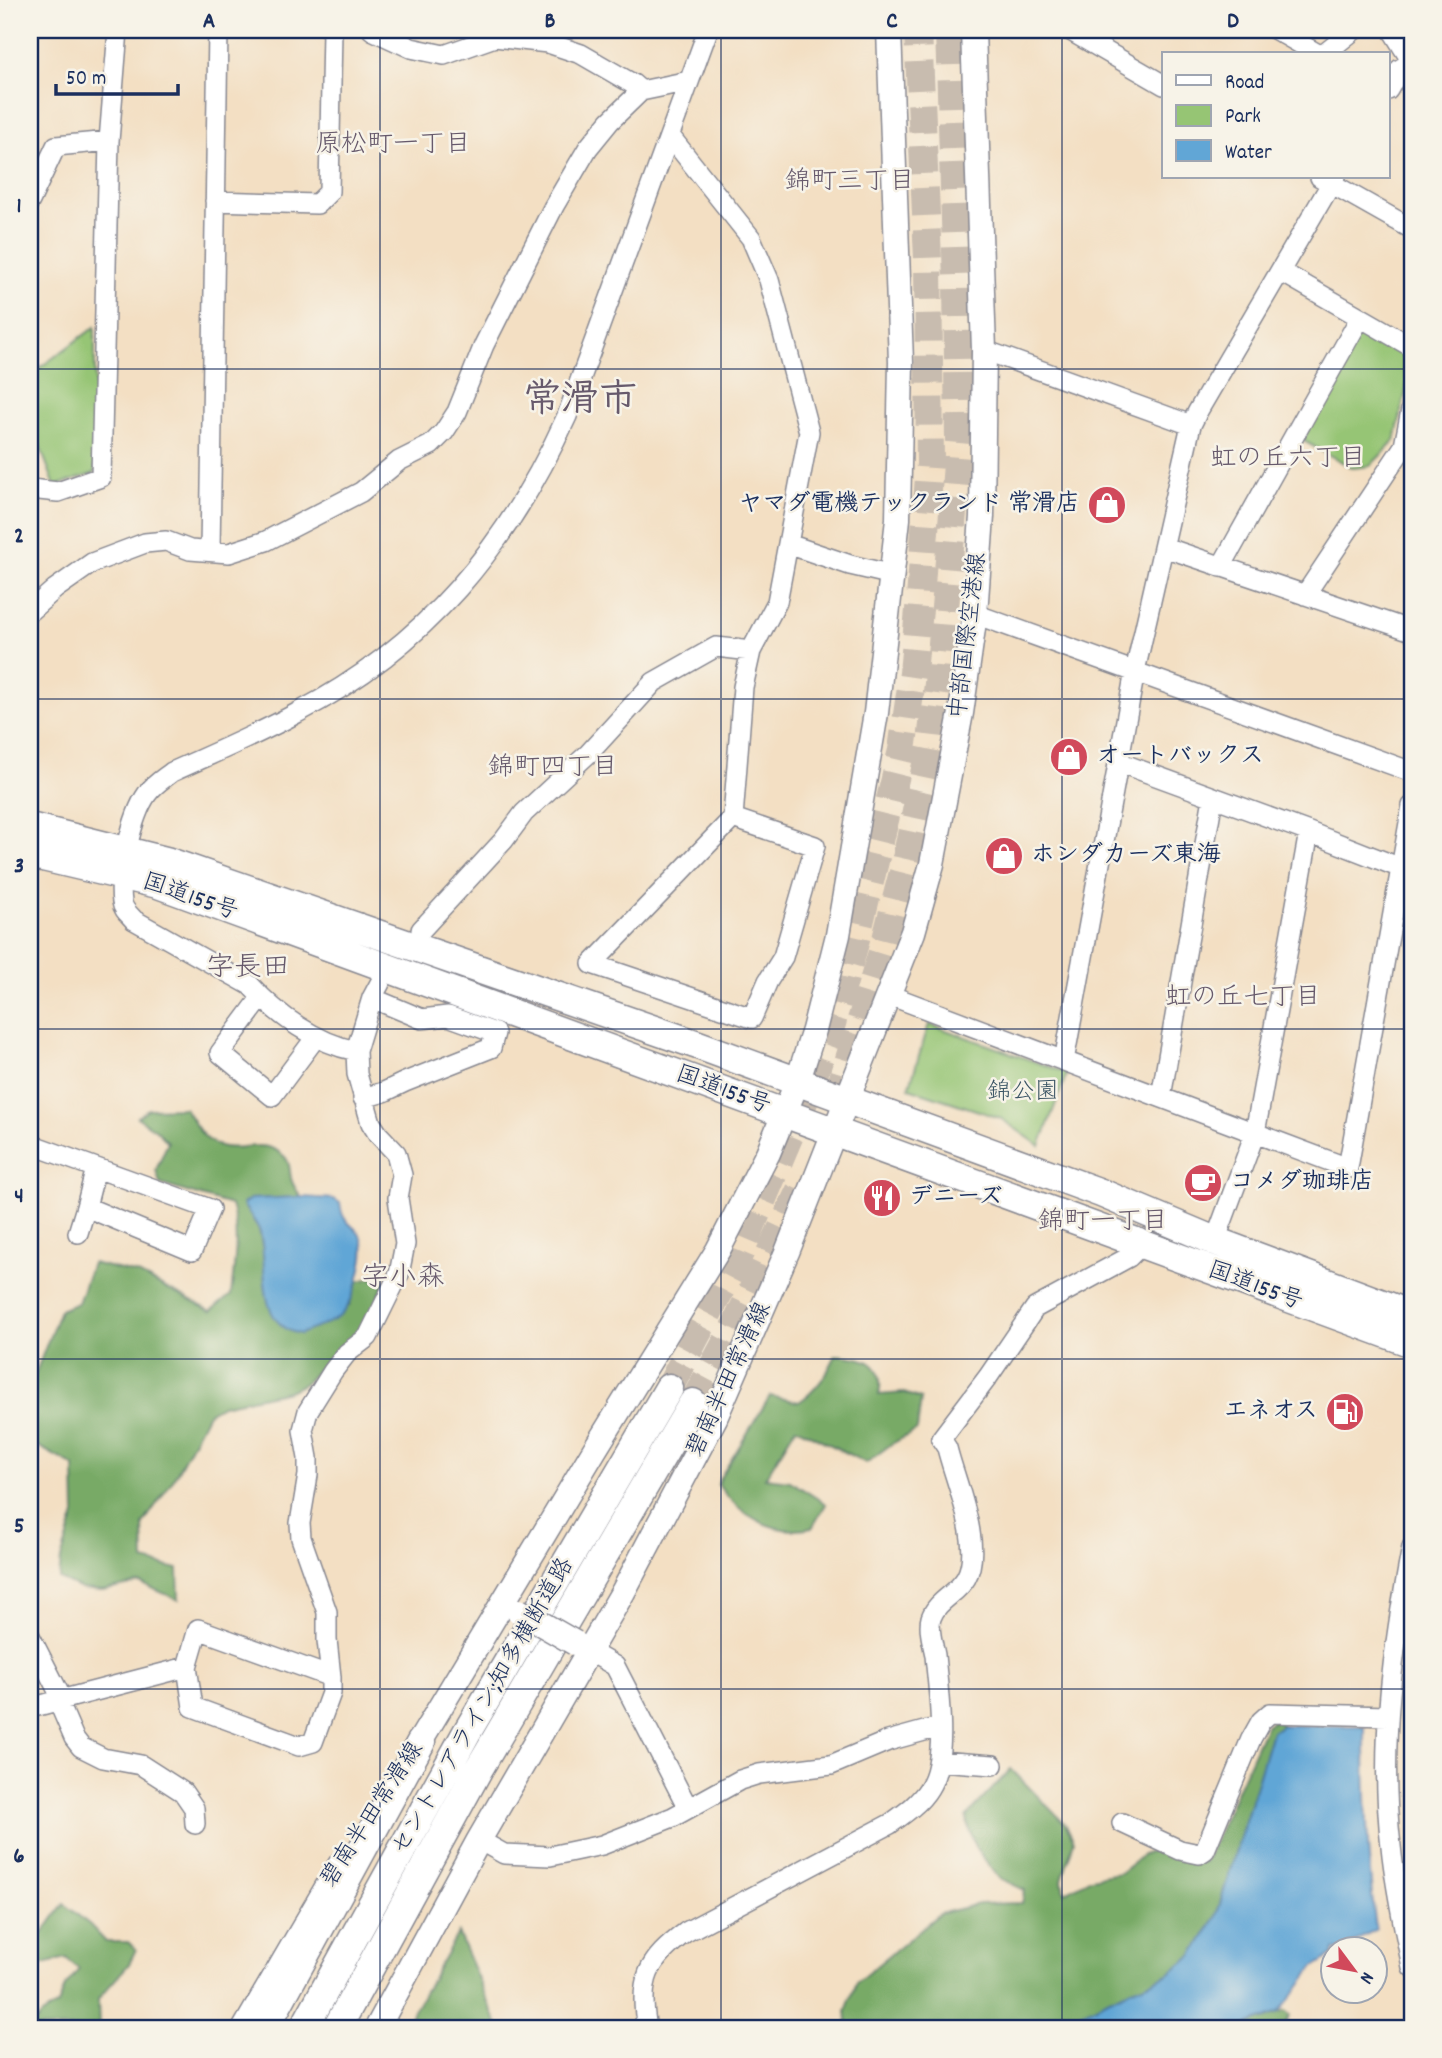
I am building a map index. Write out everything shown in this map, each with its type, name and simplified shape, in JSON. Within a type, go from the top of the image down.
[{"type":"highway","name":"国道155号","points":[[30,827],[125,863],[158,884],[1412,1343]]},
{"type":"highway","name":"国道155号","points":[[30,854],[125,863],[166,861],[848,1098],[1101,1193],[1215,1241],[1412,1315]]},
{"type":"highway","name":"セントレアライン;知多横断道路","points":[[304,2028],[467,1732],[669,1388]]},
{"type":"highway","name":"セントレアライン;知多横断道路","points":[[337,2028],[478,1770],[693,1403]]},
{"type":"highway","points":[[265,2028],[421,1742]]},
{"type":"main road","points":[[798,1080],[814,1031],[838,935],[876,713],[893,575],[900,460],[901,362],[889,30]]},
{"type":"main road","name":"中部国際空港線","points":[[848,1098],[912,932],[932,864],[961,713],[975,614],[982,516],[984,350],[973,30]]},
{"type":"main road","name":"碧南半田常滑線","points":[[245,2028],[374,1808],[511,1607],[718,1250],[751,1189],[798,1080]]},
{"type":"main road","name":"碧南半田常滑線","points":[[377,2028],[582,1647],[652,1539],[715,1418],[787,1252],[848,1098]]},
{"type":"main road","points":[[511,1607],[582,1647]]},
{"type":"street","points":[[30,489],[58,492],[101,477],[110,141],[118,30]]},
{"type":"street","points":[[210,551],[218,30]]},
{"type":"street","points":[[215,201],[317,204],[329,192],[332,30]]},
{"type":"street","points":[[372,30],[411,48],[444,55],[495,37],[548,43],[581,54],[641,91]]},
{"type":"street","points":[[356,1051],[316,1037],[261,998],[250,985],[134,920],[125,910],[122,900],[125,863],[138,810],[146,794],[172,772],[298,713],[375,664],[446,604],[502,536],[548,456],[567,416],[708,30]]},
{"type":"street","points":[[1069,30],[1162,84]]},
{"type":"street","points":[[1276,30],[1314,52]]},
{"type":"street","points":[[1326,52],[1354,30]]},
{"type":"street","points":[[1390,87],[1401,69],[1412,62],[1392,30]]},
{"type":"street","points":[[30,611],[92,563],[145,543],[166,541],[190,550],[229,553],[266,541],[361,492],[399,461],[431,444],[444,432],[457,412],[484,345],[554,205],[588,148],[610,121],[641,91],[689,81]]},
{"type":"street","points":[[670,136],[751,238],[769,280],[809,432],[777,602],[751,651],[743,687],[733,818],[592,964],[752,1018],[768,981],[783,957],[815,846],[733,818]]},
{"type":"street","points":[[30,201],[56,146],[63,143],[110,141]]},
{"type":"street","points":[[1064,1060],[1135,671],[1191,425],[1280,271],[1329,179],[1412,228]]},
{"type":"street","points":[[1280,271],[1412,348]]},
{"type":"street","points":[[1222,567],[1360,318]]},
{"type":"street","points":[[984,350],[1191,425]]},
{"type":"street","points":[[1305,595],[1408,448],[1412,405]]},
{"type":"street","points":[[788,544],[850,565],[893,575]]},
{"type":"street","points":[[1164,547],[1412,631]]},
{"type":"street","points":[[975,614],[1412,772]]},
{"type":"street","points":[[421,930],[504,840],[524,813],[589,753],[654,682],[716,647],[751,651]]},
{"type":"street","points":[[1118,762],[1401,868]]},
{"type":"street","points":[[1161,1097],[1213,798]]},
{"type":"street","points":[[889,995],[1348,1168],[1412,806]]},
{"type":"street","points":[[1215,1241],[1255,1133],[1309,832]]},
{"type":"street","points":[[331,1676],[198,1629],[187,1667],[193,1707],[299,1746],[313,1742],[331,1693],[331,1676],[327,1612],[301,1530],[308,1475],[303,1430],[308,1410],[333,1371],[347,1353],[368,1337],[399,1274],[405,1244],[398,1198],[402,1175],[396,1153],[371,1123],[363,1098],[357,1074],[356,1051],[376,990],[422,1019],[448,1016],[495,1033],[491,1048],[404,1082],[384,1093],[363,1098]]},
{"type":"street","points":[[261,998],[220,1053],[272,1096],[316,1037]]},
{"type":"street","points":[[30,1144],[210,1209],[191,1251],[86,1207]]},
{"type":"street","points":[[78,1233],[96,1168]]},
{"type":"street","points":[[647,2028],[643,2006],[645,1983],[663,1950],[686,1932],[890,1824],[928,1789],[936,1774],[942,1746],[930,1620],[943,1599],[966,1578],[971,1563],[972,1546],[947,1448],[941,1439],[1035,1308],[1129,1257],[1141,1245]]},
{"type":"street","points":[[1412,1547],[1397,1637],[1388,1716],[1391,1845],[1412,1967]]},
{"type":"street","points":[[30,1636],[47,1666],[70,1728],[81,1747],[103,1758],[141,1765],[183,1792],[194,1808],[195,1825]]},
{"type":"street","points":[[582,1647],[615,1666],[688,1808]]},
{"type":"street","points":[[30,1708],[187,1667]]},
{"type":"street","points":[[1122,1823],[1180,1850],[1199,1854],[1205,1850],[1251,1739],[1261,1721],[1270,1713],[1388,1716]]},
{"type":"street","points":[[479,1840],[504,1854],[550,1856],[602,1845],[688,1808],[740,1780],[759,1774],[831,1765],[888,1741],[939,1727]]},
{"type":"street","points":[[939,1761],[993,1765]]},
{"type":"green space","points":[[95,327],[95,473],[55,486],[30,420],[30,375]]},
{"type":"green space","points":[[1360,329],[1412,358],[1412,363],[1395,441],[1370,466],[1353,468],[1300,439]]},
{"type":"green space","name":"錦公園","points":[[929,1024],[1067,1073],[1040,1146],[1000,1118],[909,1088]]},
{"type":"green space","points":[[185,1108],[202,1134],[217,1145],[234,1148],[269,1147],[287,1160],[292,1183],[301,1197],[250,1199],[246,1209],[259,1229],[262,1245],[349,1306],[358,1281],[372,1278],[384,1284],[364,1332],[344,1344],[304,1384],[289,1391],[222,1405],[208,1413],[173,1480],[143,1524],[144,1561],[178,1569],[179,1600],[140,1583],[102,1591],[81,1589],[59,1579],[61,1559],[75,1515],[74,1466],[30,1442],[30,1383],[60,1310],[78,1303],[92,1263],[138,1274],[211,1311],[231,1295],[236,1239],[231,1205],[160,1184],[156,1170],[168,1142],[137,1117],[148,1109]]},
{"type":"green space","points":[[836,1355],[856,1357],[871,1363],[879,1375],[879,1395],[904,1393],[921,1399],[917,1430],[866,1463],[796,1427],[765,1478],[790,1481],[826,1504],[812,1528],[784,1529],[759,1521],[727,1496],[718,1485],[720,1478],[770,1396],[799,1402],[821,1381]]},
{"type":"green space","points":[[1277,1719],[1282,1725],[1272,1732],[1216,1917],[1193,1955],[1167,1975],[1078,2015],[1062,2028],[848,2028],[846,2011],[857,1982],[939,1914],[979,1904],[1022,1903],[1025,1890],[999,1878],[975,1847],[966,1817],[1011,1769],[1066,1825],[1074,1841],[1062,1880],[1064,1893],[1091,1878],[1120,1873],[1143,1855],[1158,1849],[1205,1862],[1266,1725]]},
{"type":"green space","points":[[64,1904],[106,1942],[128,1942],[136,1949],[129,1964],[98,1999],[99,2028],[30,2028],[42,2015],[58,2005],[65,1987],[79,1969],[66,1958],[30,1968],[30,1944],[44,1932]]},
{"type":"green space","points":[[458,1933],[499,2028],[404,2028]]},
{"type":"green space","points":[[1286,2011],[1290,2016],[1283,2028],[1238,2028]]},
{"type":"water","points":[[250,1199],[334,1199],[340,1203],[346,1221],[362,1239],[363,1256],[358,1280],[345,1310],[331,1321],[300,1334],[285,1328],[270,1307],[260,1232],[243,1204]]},
{"type":"water","points":[[1282,1725],[1365,1727],[1367,1829],[1376,1929],[1364,1936],[1320,1936],[1320,1963],[1314,1967],[1279,2013],[1238,2028],[1062,2028],[1078,2015],[1167,1975],[1193,1955],[1216,1917],[1272,1732]]},
{"type":"tunnel","points":[[669,1388],[740,1253],[806,1097],[831,1027],[855,943],[902,750],[913,673],[930,463],[928,260],[918,30]]},
{"type":"tunnel","points":[[836,1101],[885,943],[904,868],[931,741],[940,667],[959,441],[949,30]]},
{"type":"tunnel","points":[[693,1403],[736,1324],[801,1188]]},
{"type":"place","name":"ヤマダ電機テックランド 常滑店","points":[[1107,505]]},
{"type":"place","name":"オートバックス","points":[[1069,757]]},
{"type":"place","name":"ホンダカーズ東海","points":[[1004,856]]},
{"type":"place","name":"コメダ珈琲店","points":[[1203,1183]]},
{"type":"place","name":"デニーズ","points":[[882,1198]]},
{"type":"place","name":"エネオス","points":[[1345,1412]]},
{"type":"district","name":"原松町一丁目","points":[[393,145]]},
{"type":"district","name":"錦町三丁目","points":[[850,182]]},
{"type":"district","name":"常滑市","points":[[580,402]]},
{"type":"district","name":"虹の丘六丁目","points":[[1288,459]]},
{"type":"district","name":"錦町四丁目","points":[[553,768]]},
{"type":"district","name":"字長田","points":[[248,970]]},
{"type":"district","name":"虹の丘七丁目","points":[[1243,998]]},
{"type":"district","name":"錦町一丁目","points":[[1103,1222]]},
{"type":"district","name":"字小森","points":[[403,1280]]}]
